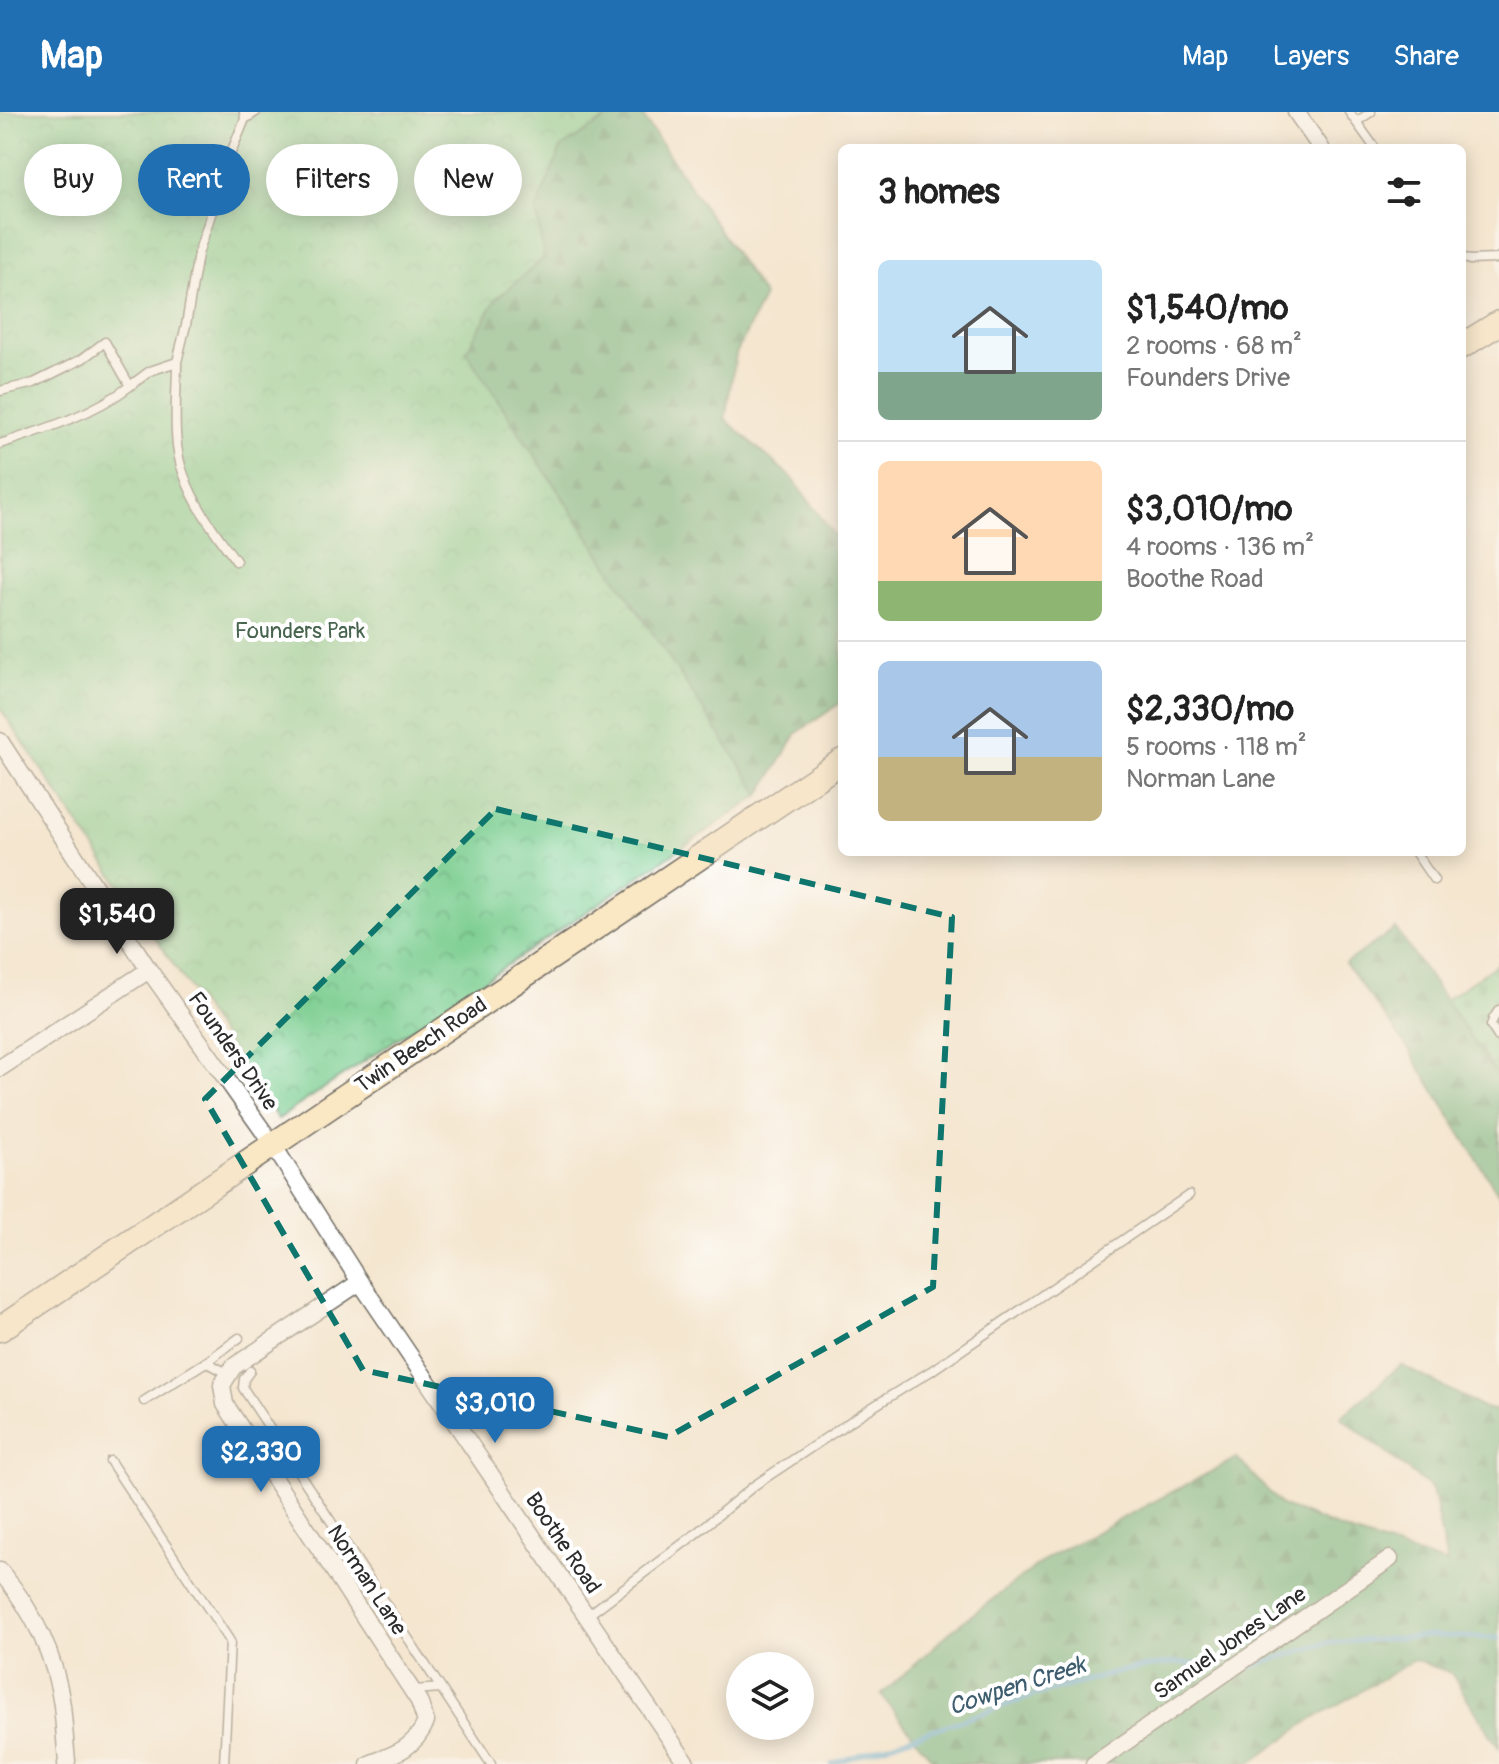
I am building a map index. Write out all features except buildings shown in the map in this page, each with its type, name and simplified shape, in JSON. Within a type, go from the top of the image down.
[{"type":"street","points":[[1296,112],[1318,144]]},
{"type":"street","points":[[1466,344],[1499,323]]},
{"type":"street","name":"Founders Drive","points":[[0,741],[149,970],[273,1145]]},
{"type":"street","name":"Twin Beech Road","points":[[0,1329],[838,764]]},
{"type":"street","points":[[0,1068],[149,970]]},
{"type":"street","name":"Boothe Road","points":[[273,1145],[360,1282],[687,1764]]},
{"type":"street","points":[[229,1374],[233,1367],[360,1282]]},
{"type":"street","name":"Norman Lane","points":[[229,1374],[222,1385],[225,1404],[419,1701],[426,1722],[420,1736],[392,1756],[369,1764]]},
{"type":"street","name":"Samuel Jones Lane","points":[[1094,1764],[1390,1559]]},
{"type":"street","points":[[0,1571],[24,1603],[53,1664],[71,1763]]},
{"type":"lane","points":[[236,561],[198,506],[183,473],[177,445],[177,362],[198,254],[245,115],[256,112]]},
{"type":"lane","points":[[1349,112],[1372,144]]},
{"type":"lane","points":[[1356,122],[1371,112]]},
{"type":"lane","points":[[1466,258],[1499,257]]},
{"type":"lane","points":[[0,391],[34,383],[82,359],[105,342],[130,386]]},
{"type":"lane","points":[[0,444],[49,428],[117,396],[150,371],[177,362]]},
{"type":"lane","points":[[1418,856],[1434,880]]},
{"type":"lane","points":[[1499,1010],[1491,1026],[1499,1038]]},
{"type":"lane","points":[[587,1616],[755,1485],[931,1371],[1189,1195]]},
{"type":"lane","points":[[144,1401],[239,1338]]},
{"type":"lane","points":[[206,1362],[229,1374]]},
{"type":"lane","points":[[250,1371],[244,1379],[243,1388],[491,1764]]},
{"type":"lane","points":[[110,1461],[230,1641],[224,1764]]},
{"type":"lane","points":[[413,1691],[441,1688]]},
{"type":"highlighted area","points":[[496,809],[952,917],[933,1287],[668,1437],[363,1370],[205,1099]]},
{"type":"green space","name":"Founders Park","points":[[0,112],[616,112],[561,148],[536,210],[544,258],[496,299],[466,352],[760,795],[278,1119],[0,708]]},
{"type":"green space","points":[[616,112],[640,112],[764,296],[736,354],[725,419],[793,479],[838,541],[838,705],[797,733],[760,795],[466,352],[496,299],[544,258],[536,210],[561,148]]},
{"type":"green space","points":[[1396,929],[1499,1078],[1499,1195],[1407,1047],[1345,963]]},
{"type":"green space","points":[[1499,963],[1499,1078],[1445,1000]]},
{"type":"green space","points":[[1401,1365],[1485,1408],[1499,1411],[1499,1748],[1451,1673],[1414,1660],[1308,1722],[1249,1764],[936,1764],[881,1695],[953,1629],[1050,1556],[1237,1458],[1281,1505],[1352,1533],[1447,1564],[1432,1489],[1341,1417]]},
{"type":"waterway","name":"Cowpen Creek","points":[[1246,1668],[1326,1643],[1431,1636],[1499,1638]]},
{"type":"waterway","name":"Cowpen Creek","points":[[832,1764],[1039,1694],[1127,1670],[1170,1663],[1216,1665]]}]
